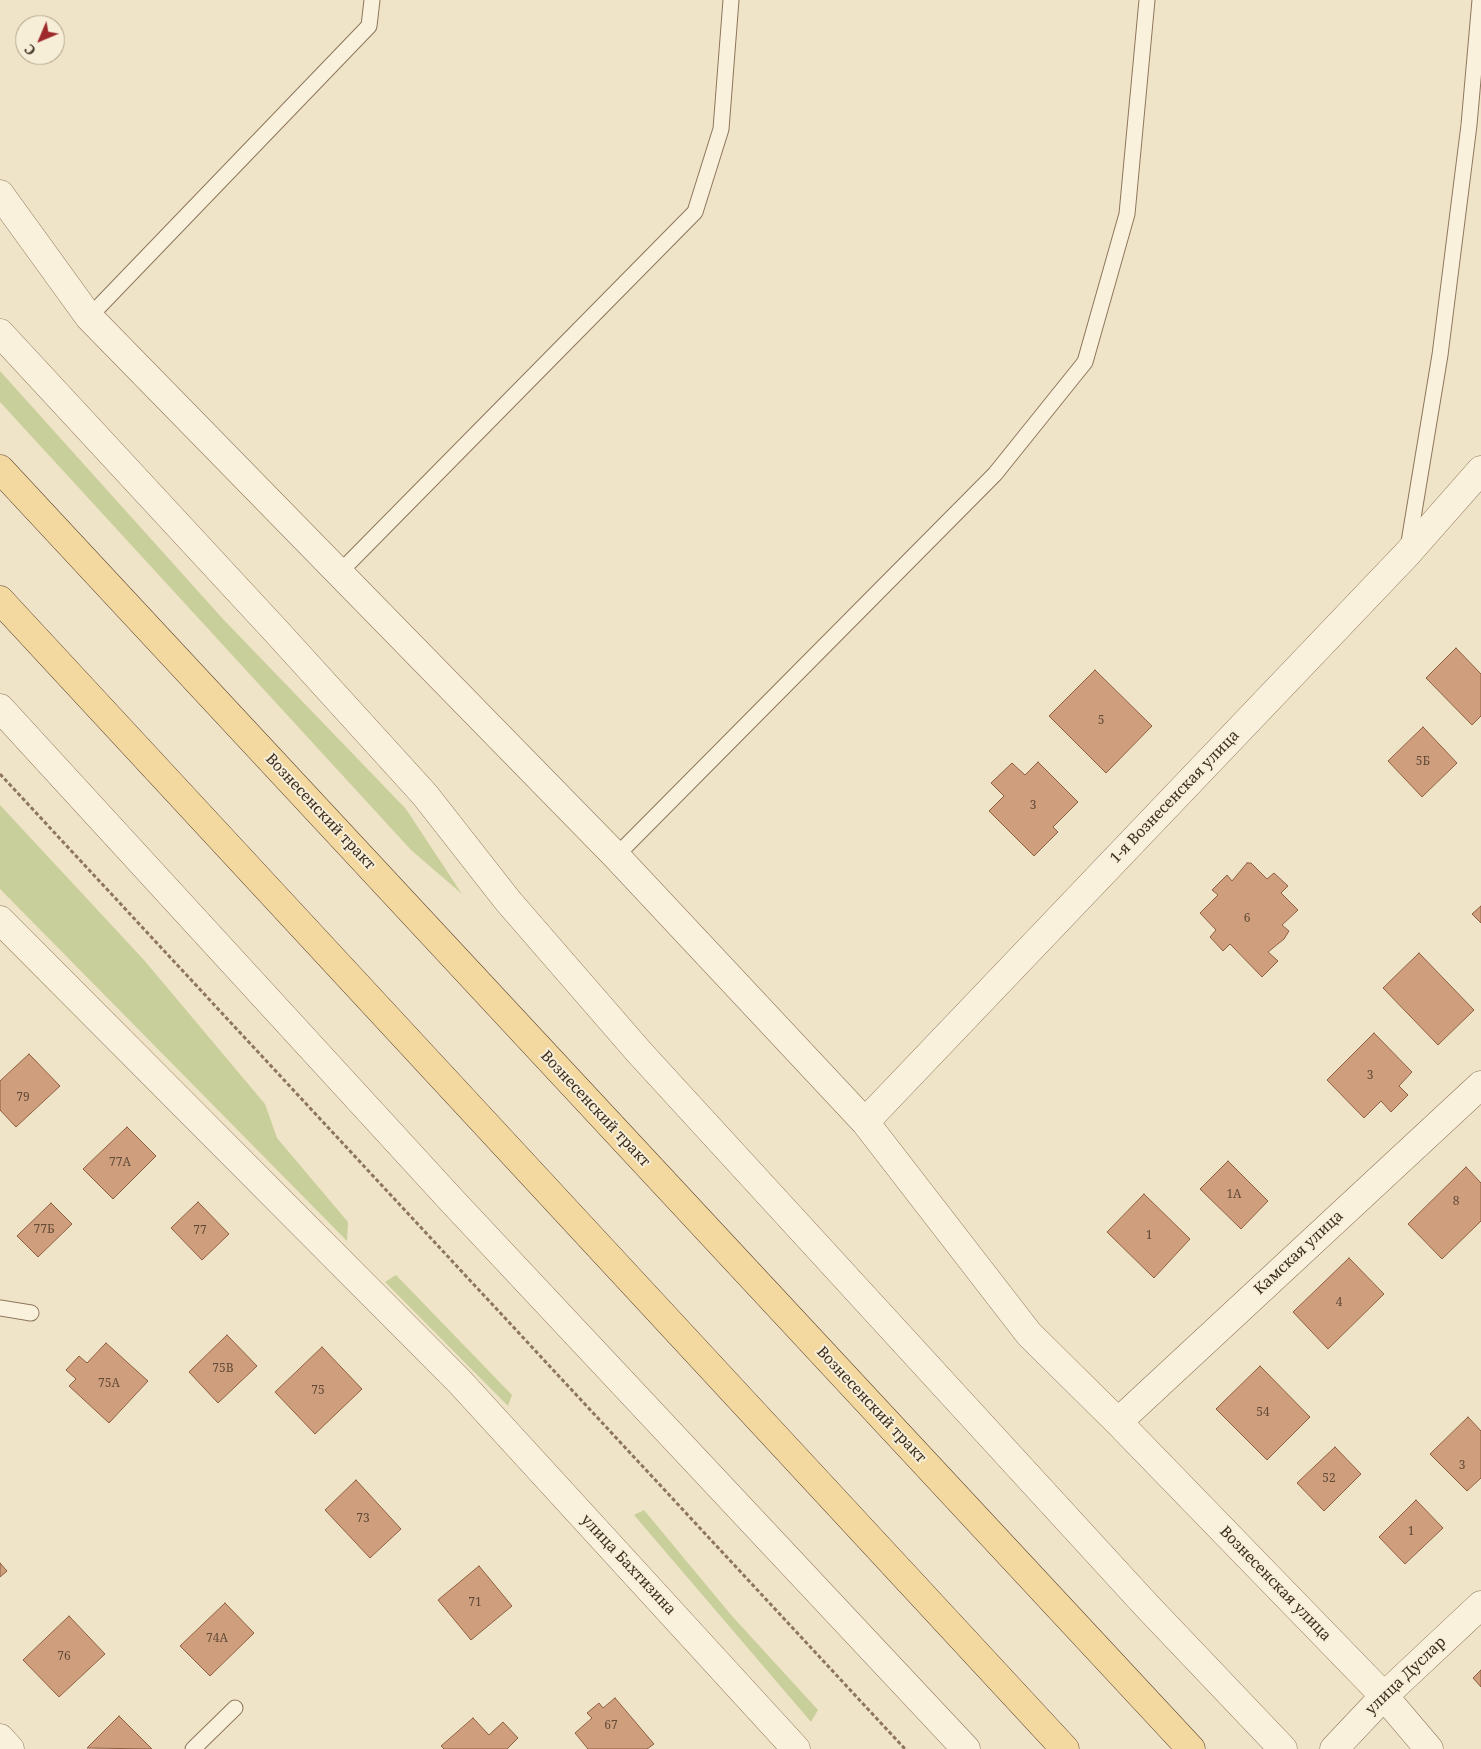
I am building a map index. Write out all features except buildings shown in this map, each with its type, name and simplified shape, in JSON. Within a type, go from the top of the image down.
[{"type":"main road","name":"Вознесенский тракт","points":[[0,469],[1191,1749]]},
{"type":"main road","points":[[0,600],[1065,1749]]},
{"type":"street","name":"Вознесенская улица","points":[[0,194],[89,317],[616,856],[865,1122],[1029,1334],[1118,1422],[1384,1696],[1429,1749]]},
{"type":"street","points":[[0,333],[425,795],[508,901],[645,1059],[1146,1605],[1283,1749]]},
{"type":"street","name":"1-я Вознесенская улица","points":[[865,1122],[1407,554],[1481,470]]},
{"type":"street","points":[[0,708],[956,1746]]},
{"type":"street","name":"улица Бахтизина","points":[[0,920],[459,1381],[796,1749]]},
{"type":"street","name":"Камская улица","points":[[1118,1422],[1481,1085]]},
{"type":"street","name":"улица Дуслар","points":[[1334,1749],[1384,1696],[1481,1604]]},
{"type":"street","points":[[0,1738],[10,1749]]},
{"type":"lane","points":[[89,317],[369,26],[372,0]]},
{"type":"lane","points":[[339,573],[695,212],[721,129],[731,0]]},
{"type":"lane","points":[[616,856],[995,474],[1085,362],[1127,214],[1147,0]]},
{"type":"lane","points":[[1407,554],[1440,355],[1469,125],[1480,0]]},
{"type":"lane","points":[[0,1308],[31,1313]]},
{"type":"lane","points":[[193,1749],[235,1708]]},
{"type":"path","points":[[0,774],[905,1749]]},
{"type":"green space","points":[[0,371],[223,619],[406,809],[462,894],[411,850],[0,402]]},
{"type":"green space","points":[[0,805],[144,960],[265,1104],[277,1138],[348,1222],[347,1241],[0,889]]},
{"type":"green space","points":[[396,1275],[512,1395],[508,1406],[385,1282]]},
{"type":"green space","points":[[644,1510],[732,1616],[818,1710],[811,1722],[634,1515]]}]
